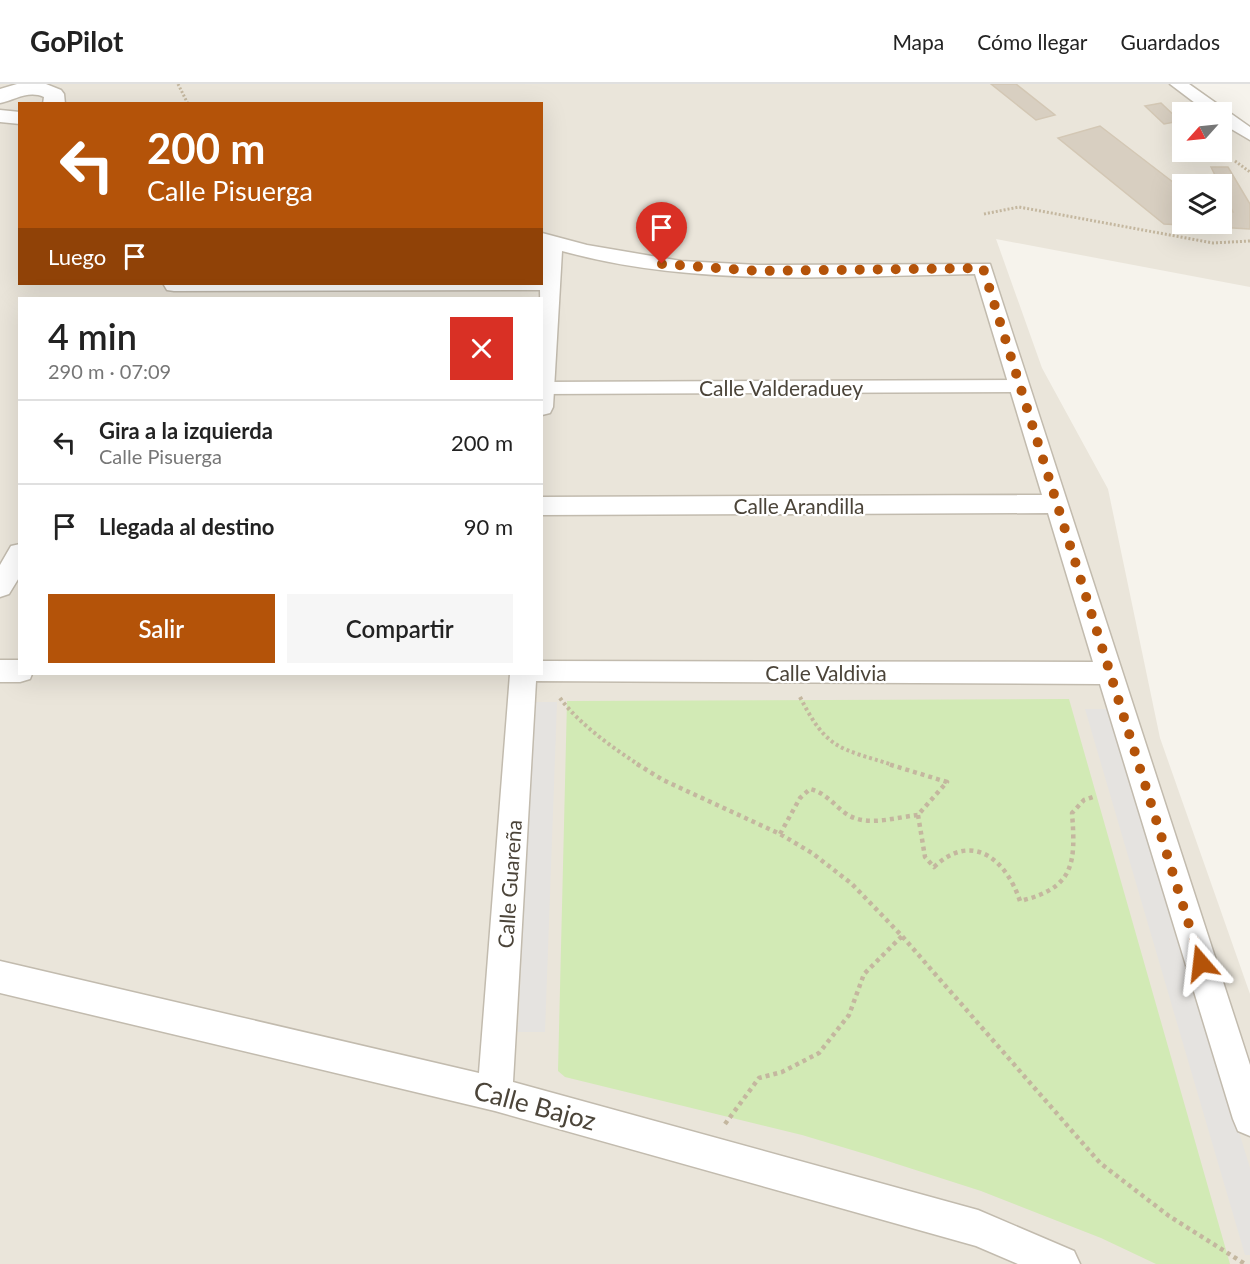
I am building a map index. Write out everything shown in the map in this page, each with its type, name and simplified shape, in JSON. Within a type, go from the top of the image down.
[{"type":"street","points":[[1178,84],[1203,102]]},
{"type":"street","points":[[3,94],[26,87],[55,94]]},
{"type":"street","points":[[1232,123],[1250,135]]},
{"type":"street","points":[[543,381],[550,284],[547,240],[586,250],[681,267],[758,271],[983,268],[1250,1119]]},
{"type":"street","points":[[543,284],[550,284]]},
{"type":"street","points":[[172,289],[474,285]]},
{"type":"street","name":"Calle Valderaduey","points":[[543,395],[1020,386]]},
{"type":"street","name":"Calle Arandilla","points":[[543,506],[1057,504]]},
{"type":"street","points":[[0,587],[18,556]]},
{"type":"street","points":[[0,671],[18,671]]},
{"type":"street","name":"Calle Valdivia","points":[[543,672],[1110,673]]},
{"type":"street","name":"Calle Guareña","points":[[495,1094],[523,685]]},
{"type":"street","name":"Calle Bajoz","points":[[0,977],[495,1094],[978,1228],[1061,1264]]},
{"type":"path","points":[[178,84],[187,102]]},
{"type":"path","points":[[1243,158],[1235,161],[1250,172]]},
{"type":"path","points":[[984,214],[1019,207],[1212,243],[1250,241]]},
{"type":"path","points":[[780,834],[800,798],[810,789],[821,790],[855,819],[918,815],[947,782],[838,748],[814,727],[800,700],[800,672]]},
{"type":"path","points":[[523,685],[558,694],[568,709],[619,752],[655,774],[780,834],[812,853],[852,884],[902,936],[950,994],[1100,1163],[1169,1216],[1245,1264]]},
{"type":"path","points":[[918,815],[925,857],[934,867],[950,852],[968,849],[988,854],[1003,865],[1017,884],[1020,901],[1041,897],[1061,886],[1073,867],[1076,844],[1072,813],[1084,800],[1096,796]]},
{"type":"path","points":[[713,1154],[729,1117],[759,1078],[782,1072],[819,1053],[849,1015],[864,974],[902,936]]},
{"type":"shaded area","points":[[0,84],[1192,84],[1217,102],[1172,102],[1172,162],[1232,162],[1232,113],[1250,126],[1250,287],[996,239],[1042,368],[1108,489],[1160,738],[1250,994],[1250,1264],[0,1264]]},
{"type":"shaded area","points":[[534,702],[557,702],[545,1032],[518,1032]]},
{"type":"shaded area","points":[[1085,709],[1110,709],[1250,1168],[1250,1255],[1245,1255]]},
{"type":"green space","points":[[1069,699],[1230,1264],[1156,1264],[1101,1238],[981,1191],[802,1135],[565,1077],[558,1071],[567,701]]},
{"type":"building","points":[[991,84],[1016,84],[1055,115],[1036,120]]},
{"type":"building","points":[[1161,103],[1172,113],[1172,122],[1164,124],[1145,106]]},
{"type":"building","points":[[1100,126],[1172,181],[1172,224],[1164,224],[1058,138]]},
{"type":"building","points":[[1211,167],[1228,167],[1250,204],[1250,229],[1232,228],[1232,174],[1214,174]]},
{"type":"route","points":[[662,264],[758,271],[983,268],[1201,963]]}]
